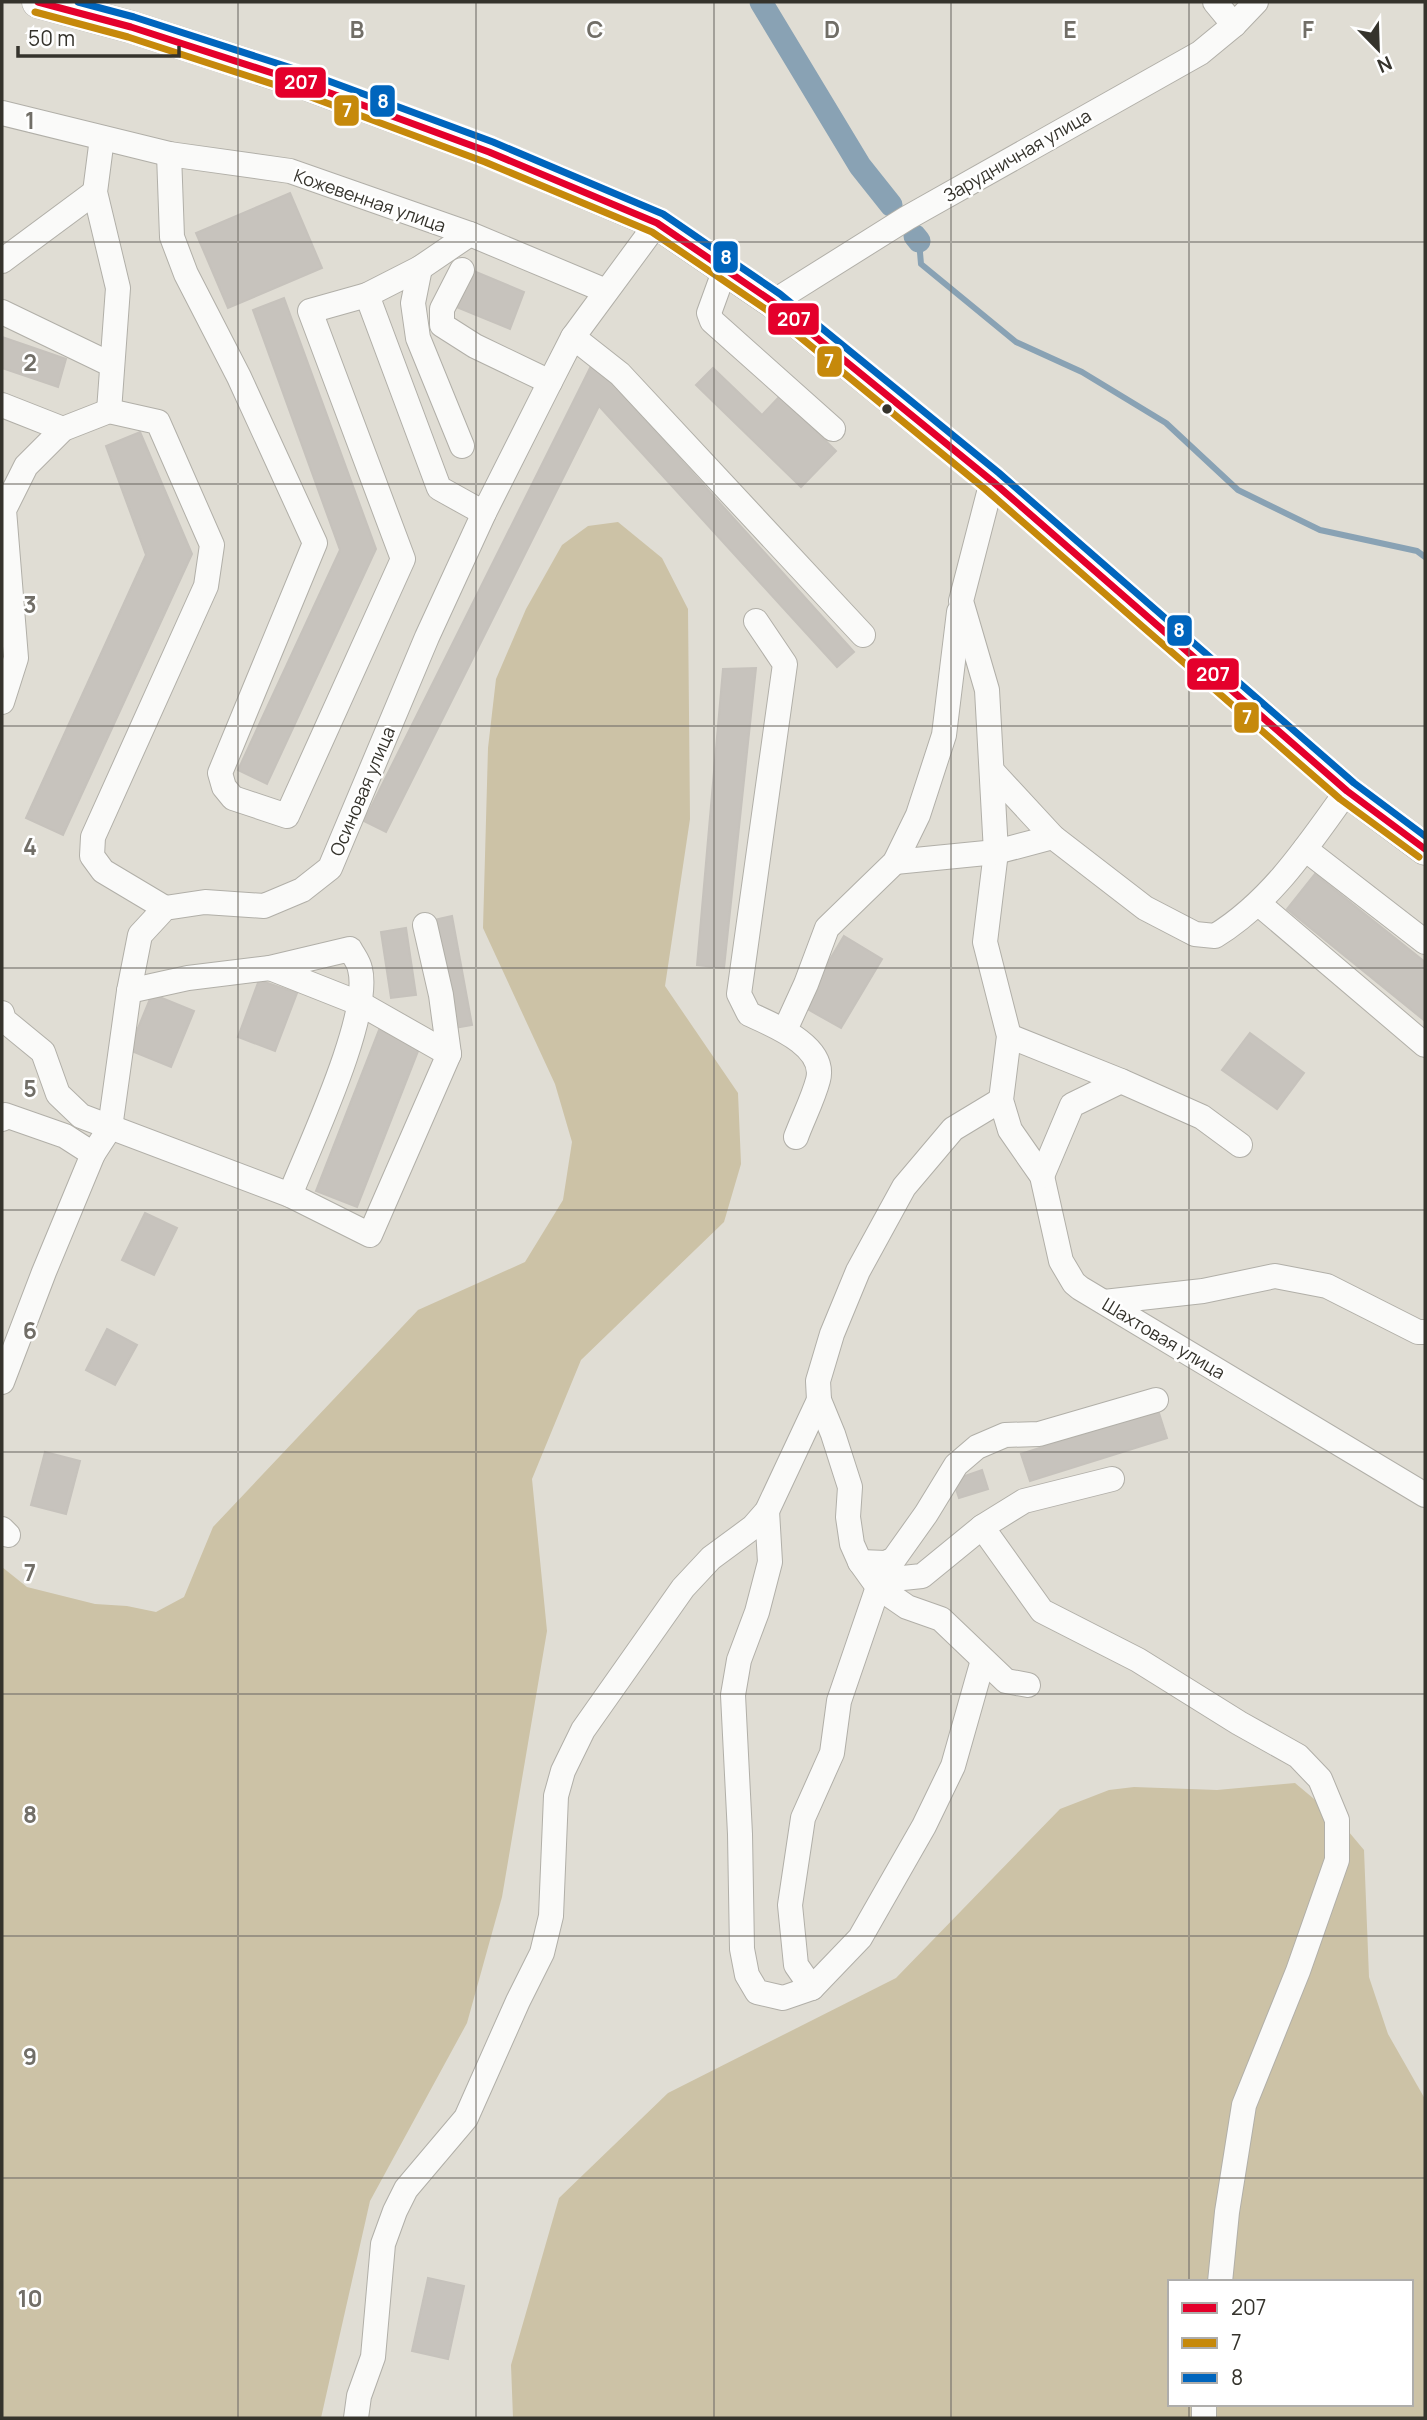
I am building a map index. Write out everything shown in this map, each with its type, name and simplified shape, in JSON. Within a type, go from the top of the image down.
[{"type":"main road","points":[[38,2],[131,27],[303,83],[489,152],[657,223],[772,302],[992,481],[1347,791],[1425,849]]},
{"type":"street","points":[[1215,2],[1234,25]]},
{"type":"street","name":"Зарудничная улица","points":[[772,302],[907,218],[1200,54],[1234,25],[1255,2]]},
{"type":"street","name":"Кожевенная улица","points":[[2,113],[169,155],[290,171],[470,234],[606,292]]},
{"type":"street","points":[[102,138],[95,192],[118,288],[109,411]]},
{"type":"street","points":[[169,155],[172,237],[186,274],[239,377],[314,543],[220,774],[224,787],[233,798],[287,816],[403,559],[310,311],[368,295],[420,268],[470,234]]},
{"type":"street","points":[[2,261],[95,192]]},
{"type":"street","name":"Осиновая улица","points":[[164,908],[205,902],[264,906],[302,890],[330,868],[427,637],[484,513],[550,382],[573,337],[657,223]]},
{"type":"street","points":[[420,268],[413,303],[418,338],[462,446]]},
{"type":"street","points":[[725,269],[709,313],[712,321],[833,429]]},
{"type":"street","points":[[462,270],[442,309],[442,325],[475,346],[550,382]]},
{"type":"street","points":[[368,295],[439,488],[484,513]]},
{"type":"street","points":[[2,312],[111,365]]},
{"type":"street","points":[[573,337],[621,374],[863,635]]},
{"type":"street","points":[[2,405],[63,429]]},
{"type":"street","points":[[2,702],[16,657],[3,511],[26,466],[63,429],[109,411],[158,422],[212,545],[206,586],[93,837],[92,856],[103,870],[164,908],[140,935],[129,990],[110,1128],[93,1154],[2,1382]]},
{"type":"street","points":[[785,1030],[827,928],[895,862],[918,815],[944,735],[961,601],[992,481]]},
{"type":"street","points":[[961,601],[987,690],[996,852],[985,942],[1009,1036],[1001,1100],[953,1129],[904,1187],[858,1271],[832,1334],[818,1381],[819,1400],[834,1434],[850,1487],[848,1517],[852,1544],[860,1562],[878,1587],[907,1607],[941,1619],[1006,1681],[1028,1685]]},
{"type":"street","points":[[756,621],[785,664],[739,994],[748,1014],[785,1030],[813,1053],[819,1077],[796,1137]]},
{"type":"street","points":[[992,771],[1053,837],[1145,908],[1195,934],[1215,936],[1259,904],[1305,849],[1347,791]]},
{"type":"street","points":[[895,862],[996,852],[1053,837]]},
{"type":"street","points":[[1305,849],[1425,942]]},
{"type":"street","points":[[1259,904],[1425,1045]]},
{"type":"street","points":[[2,1013],[4,1020],[43,1052],[58,1094],[81,1116],[290,1195],[370,1235],[449,1054],[441,995],[425,925]]},
{"type":"street","points":[[129,990],[188,978],[270,968],[351,949],[360,969],[361,1004],[347,1052],[290,1195]]},
{"type":"street","points":[[270,968],[361,1004],[449,1054]]},
{"type":"street","points":[[1009,1036],[1202,1117],[1240,1145]]},
{"type":"street","points":[[1042,1176],[1072,1105],[1121,1081]]},
{"type":"street","name":"Шахтовая улица","points":[[1001,1100],[1010,1130],[1042,1176],[1061,1261],[1080,1288],[1425,1495]]},
{"type":"street","points":[[2,1119],[5,1115],[65,1136],[93,1154]]},
{"type":"street","points":[[1104,1302],[1203,1291],[1275,1276],[1327,1286],[1418,1332],[1425,1332]]},
{"type":"street","points":[[356,2418],[359,2396],[373,2357],[383,2244],[395,2211],[406,2189],[466,2118],[542,1953],[551,1916],[556,1796],[563,1771],[583,1730],[683,1588],[711,1558],[753,1527],[767,1511],[819,1400]]},
{"type":"street","points":[[860,1562],[886,1563],[894,1559],[956,1465],[977,1447],[1005,1435],[1039,1434],[1156,1400]]},
{"type":"street","points":[[860,1562],[893,1579],[922,1576],[982,1527],[1024,1501],[1112,1479]]},
{"type":"street","points":[[767,1511],[770,1562],[757,1612],[739,1660],[733,1695],[742,1948],[747,1975],[757,1992],[783,1998],[812,1988],[860,1938],[924,1826],[953,1766],[983,1660]]},
{"type":"street","points":[[982,1527],[1042,1611],[1138,1660],[1297,1756],[1320,1779],[1337,1820],[1337,1860],[1298,1971],[1244,2105],[1227,2212],[1220,2280]]},
{"type":"street","points":[[812,1988],[796,1965],[790,1905],[803,1818],[832,1753],[839,1701],[878,1587]]},
{"type":"shaded area","points":[[618,522],[662,558],[688,609],[690,819],[665,986],[738,1093],[741,1164],[724,1222],[581,1360],[532,1479],[547,1631],[502,1897],[467,2023],[370,2201],[321,2418],[2,2418],[2,1567],[27,1587],[95,1604],[127,1606],[156,1612],[184,1597],[213,1527],[418,1310],[525,1262],[563,1200],[572,1142],[555,1084],[483,928],[488,748],[496,679],[526,609],[562,545],[588,526]]},
{"type":"shaded area","points":[[1295,1783],[1338,1819],[1364,1850],[1369,1977],[1388,2034],[1425,2099],[1425,2418],[513,2418],[511,2365],[559,2198],[668,2093],[896,1978],[1060,1809],[1109,1790],[1134,1787],[1217,1790]]},
{"type":"building","points":[[290,193],[322,268],[228,308],[196,233]]},
{"type":"building","points":[[464,267],[524,292],[510,329],[449,304]]},
{"type":"building","points":[[284,298],[376,549],[267,784],[238,770],[340,550],[253,310]]},
{"type":"building","points":[[2,337],[66,359],[58,387],[2,368]]},
{"type":"building","points":[[593,362],[854,652],[837,667],[599,406],[386,832],[364,821]]},
{"type":"building","points":[[713,368],[762,415],[780,396],[836,451],[801,487],[696,385]]},
{"type":"building","points":[[140,432],[192,554],[63,835],[26,818],[146,555],[106,446]]},
{"type":"building","points":[[756,668],[724,968],[697,965],[723,669]]},
{"type":"building","points":[[1315,874],[1425,962],[1425,1021],[1287,909]]},
{"type":"building","points":[[452,916],[472,1025],[454,1028],[434,920]]},
{"type":"building","points":[[406,928],[416,995],[391,998],[381,932]]},
{"type":"building","points":[[844,936],[882,959],[841,1028],[802,1006]]},
{"type":"building","points":[[259,980],[297,993],[275,1051],[238,1037]]},
{"type":"building","points":[[152,994],[194,1011],[171,1067],[129,1050]]},
{"type":"building","points":[[379,1030],[420,1046],[357,1207],[316,1191]]},
{"type":"building","points":[[1250,1033],[1304,1073],[1277,1109],[1222,1070]]},
{"type":"building","points":[[145,1213],[177,1228],[154,1275],[122,1260]]},
{"type":"building","points":[[107,1329],[137,1345],[115,1385],[86,1370]]},
{"type":"building","points":[[1158,1410],[1167,1438],[1030,1481],[1021,1454]]},
{"type":"building","points":[[45,1452],[80,1461],[66,1514],[31,1505]]},
{"type":"building","points":[[982,1470],[988,1489],[959,1498],[953,1480]]},
{"type":"building","points":[[428,2278],[464,2286],[448,2359],[412,2351]]},
{"type":"waterway","points":[[761,2],[860,166],[891,205]]},
{"type":"waterway","points":[[915,236],[919,241]]},
{"type":"waterway","points":[[919,241],[921,264],[1016,342],[1082,372],[1166,423],[1238,490],[1320,530],[1417,551],[1425,557]]},
{"type":"transit line","name":"207","points":[[38,2],[131,27],[303,83],[489,152],[657,223],[773,302],[992,481],[1347,791],[1425,849]]},
{"type":"transit line","name":"8","points":[[78,2],[134,17],[307,73],[493,142],[663,214],[780,294],[999,473],[1354,783],[1425,836]]},
{"type":"transit line","name":"7","points":[[35,12],[128,37],[300,93],[485,162],[652,232],[767,310],[985,489],[1340,799],[1419,857]]}]
